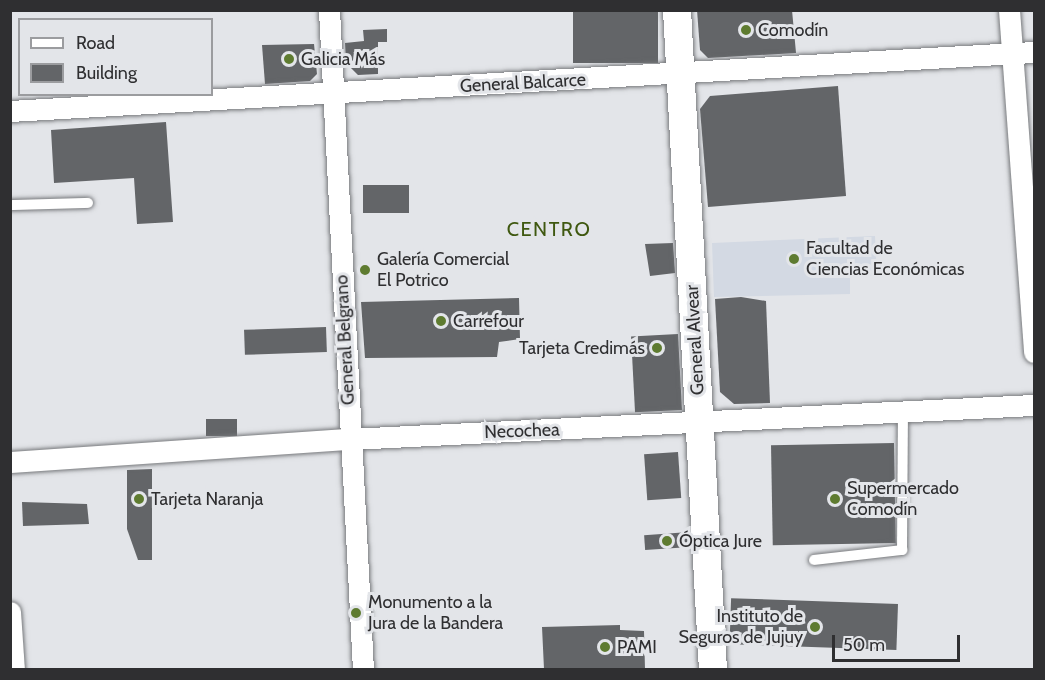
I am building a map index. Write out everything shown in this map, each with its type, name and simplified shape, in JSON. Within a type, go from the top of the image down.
[{"type":"street","name":"General Belgrano","points":[[329,10],[363,669]]},
{"type":"street","name":"General Alvear","points":[[677,10],[712,669]]},
{"type":"street","points":[[1009,10],[1035,352]]},
{"type":"street","name":"General Balcarce","points":[[10,111],[1035,52]]},
{"type":"street","name":"Necochea","points":[[10,462],[350,439],[699,424],[1035,405]]},
{"type":"street","points":[[10,612],[14,669]]},
{"type":"lane","points":[[10,205],[88,203]]},
{"type":"lane","points":[[814,560],[902,550],[903,412]]},
{"type":"shaded area","name":"Facultad de Ciencias Económicas","points":[[875,236],[877,275],[850,277],[850,294],[714,297],[712,243]]},
{"type":"building","points":[[573,10],[658,10],[658,63],[573,63]]},
{"type":"building","name":"Comodín","points":[[697,10],[792,10],[796,53],[708,58],[700,50]]},
{"type":"building","points":[[387,29],[387,42],[378,42],[378,74],[358,75],[346,63],[345,43],[364,41],[363,30]]},
{"type":"building","name":"Galicia Más","points":[[314,44],[317,74],[310,81],[265,84],[262,45]]},
{"type":"building","points":[[838,86],[846,196],[708,207],[700,109],[710,96]]},
{"type":"building","points":[[166,122],[173,222],[137,224],[134,178],[54,183],[51,130]]},
{"type":"building","points":[[363,185],[409,185],[409,213],[363,213]]},
{"type":"building","points":[[673,243],[675,273],[650,276],[645,244]]},
{"type":"building","points":[[741,297],[766,301],[770,403],[734,404],[720,392],[715,299]]},
{"type":"building","name":"Carrefour","points":[[519,298],[520,339],[499,342],[497,357],[365,358],[361,302]]},
{"type":"building","points":[[326,327],[327,352],[245,355],[244,330]]},
{"type":"building","points":[[678,334],[682,410],[635,412],[631,336]]},
{"type":"building","points":[[206,419],[237,419],[237,436],[206,436]]},
{"type":"building","name":"Supermercado Comodín","points":[[894,443],[896,543],[773,545],[771,445]]},
{"type":"building","points":[[678,452],[681,498],[647,500],[644,454]]},
{"type":"building","name":"Tarjeta Naranja","points":[[152,469],[152,560],[138,560],[127,529],[127,470]]},
{"type":"building","points":[[22,502],[87,504],[89,524],[23,526]]},
{"type":"building","name":"Óptica Jure","points":[[689,532],[690,547],[645,550],[644,535]]},
{"type":"building","name":"Instituto de Seguros de Jujuy","points":[[731,598],[898,604],[896,650],[729,644]]},
{"type":"building","points":[[620,625],[620,630],[644,631],[645,669],[544,669],[542,627]]},
{"type":"place","name":"Comodín","points":[[746,30]]},
{"type":"place","name":"Galicia Más","points":[[289,59]]},
{"type":"place","name":"Facultad de Ciencias Económicas","points":[[794,259]]},
{"type":"place","name":"Galería Comercial El Potrico","points":[[365,270]]},
{"type":"place","name":"Carrefour","points":[[441,321]]},
{"type":"place","name":"Tarjeta Credimás","points":[[657,348]]},
{"type":"place","name":"Tarjeta Naranja","points":[[139,499]]},
{"type":"place","name":"Supermercado Comodín","points":[[835,499]]},
{"type":"place","name":"Óptica Jure","points":[[667,541]]},
{"type":"place","name":"Monumento a la Jura de la Bandera","points":[[356,613]]},
{"type":"place","name":"Instituto de Seguros de Jujuy","points":[[815,627]]},
{"type":"place","name":"PAMI","points":[[605,647]]},
{"type":"district","name":"CENTRO","points":[[549,229]]}]
